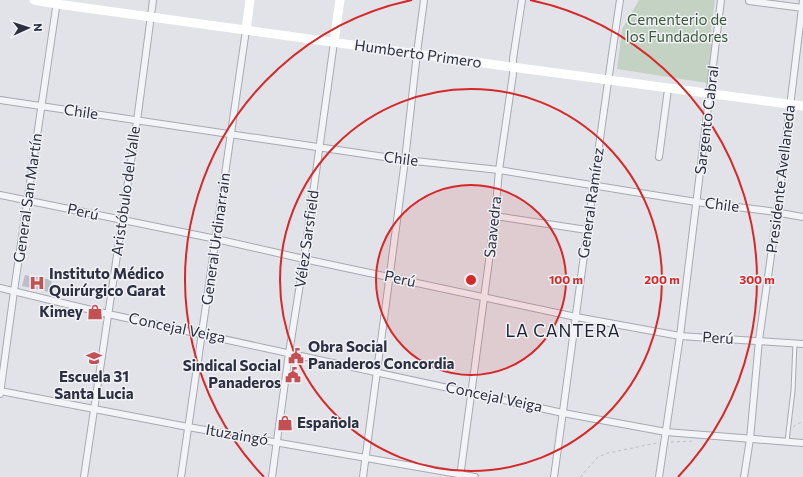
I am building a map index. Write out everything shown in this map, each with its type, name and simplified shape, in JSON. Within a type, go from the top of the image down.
[{"type":"street","name":"Humberto Primero","points":[[34,0],[57,2],[151,17],[668,89],[803,106]]},
{"type":"street","name":"Aristóbulo del Valle","points":[[84,477],[137,121],[153,0]]},
{"type":"street","name":"General Urdinarrain","points":[[181,477],[250,0]]},
{"type":"street","name":"Vélez Sarsfield","points":[[272,477],[340,0]]},
{"type":"street","points":[[362,477],[390,277],[424,0]]},
{"type":"street","name":"Saavedra","points":[[460,476],[485,297],[499,170],[522,0]]},
{"type":"street","name":"General Ramírez","points":[[554,477],[593,185],[620,0]]},
{"type":"street","name":"Sargento Cabral","points":[[659,477],[680,336],[722,0]]},
{"type":"street","name":"Presidente Avellaneda","points":[[744,477],[750,439],[759,340],[777,213],[802,0]]},
{"type":"street","points":[[749,1],[802,8]]},
{"type":"street","name":"General San Martín","points":[[0,395],[57,2]]},
{"type":"street","points":[[659,157],[668,89]]},
{"type":"street","name":"Chile","points":[[0,100],[405,160],[499,170],[696,202],[803,217]]},
{"type":"street","name":"Perú","points":[[0,195],[216,239],[576,317],[680,336],[803,344]]},
{"type":"street","points":[[495,216],[587,230]]},
{"type":"street","name":"Concejal Veiga","points":[[0,288],[108,314],[563,413],[666,432],[803,443]]},
{"type":"street","name":"Ituzaingó","points":[[0,391],[94,410],[460,476],[475,477]]},
{"type":"lane","points":[[787,442],[793,391],[795,343]]},
{"type":"path","points":[[788,430],[803,421]]},
{"type":"green space","name":"Cementerio de los Fundadores","points":[[639,0],[715,0],[707,83],[617,69],[622,29]]},
{"type":"building","name":"Instituto Médico Quirúrgico Garat","points":[[25,275],[52,280],[49,292],[22,286]]},
{"type":"place","name":"Instituto Médico Quirúrgico Garat","points":[[37,283]]},
{"type":"place","name":"Kimey","points":[[95,312]]},
{"type":"place","name":"Obra Social Panaderos Concordia","points":[[296,356]]},
{"type":"place","name":"Escuela 31 Santa Lucia","points":[[94,358]]},
{"type":"place","name":"Sindical Social Panaderos","points":[[293,375]]},
{"type":"place","name":"Española","points":[[285,423]]},
{"type":"district","name":"LA CANTERA","points":[[563,331]]}]
